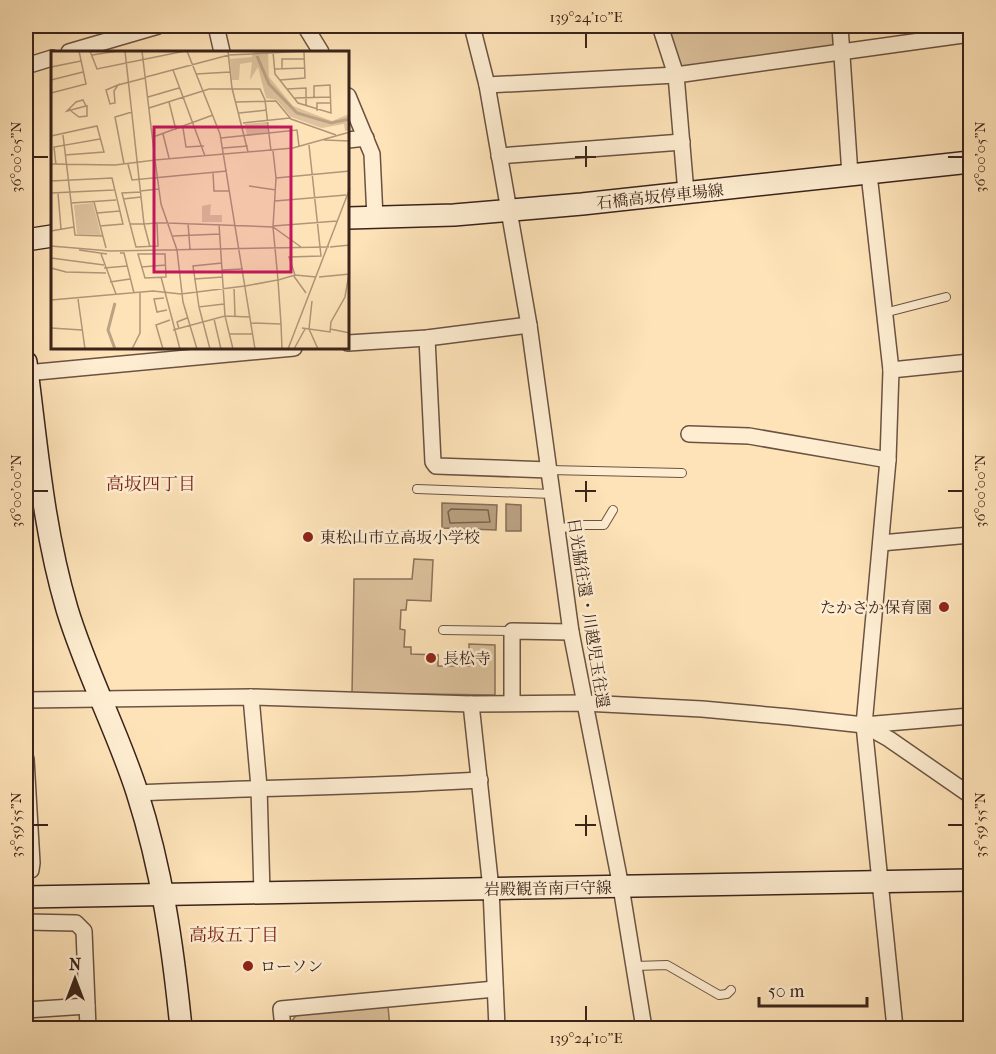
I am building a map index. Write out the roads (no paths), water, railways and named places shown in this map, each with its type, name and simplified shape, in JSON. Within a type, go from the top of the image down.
[{"type":"main road","name":"石橋高坂停車場線","points":[[350,218],[508,210],[970,162]]},
{"type":"main road","points":[[26,240],[51,236]]},
{"type":"main road","points":[[26,370],[31,456],[54,560],[67,610],[137,793],[165,895],[181,1029]]},
{"type":"main road","name":"岩殿観音南戸守線","points":[[26,897],[970,880]]},
{"type":"street","points":[[72,51],[158,26]]},
{"type":"street","points":[[216,26],[222,51]]},
{"type":"street","points":[[305,26],[320,51]]},
{"type":"street","name":"日光脇往還・川越児玉往還","points":[[472,26],[487,85],[530,325],[571,632],[621,887],[644,1029]]},
{"type":"street","points":[[660,26],[676,75],[686,193]]},
{"type":"street","points":[[840,26],[860,175],[885,313],[891,370],[888,460],[864,725],[895,1029]]},
{"type":"street","points":[[487,85],[676,75],[843,53],[960,32]]},
{"type":"street","points":[[26,66],[51,58]]},
{"type":"street","points":[[350,101],[372,154],[375,218]]},
{"type":"street","points":[[350,140],[366,138]]},
{"type":"street","points":[[499,156],[682,141]]},
{"type":"street","points":[[350,343],[427,338],[530,325]]},
{"type":"street","points":[[427,338],[433,462],[436,466],[549,470]]},
{"type":"street","points":[[26,370],[270,350]]},
{"type":"street","points":[[891,370],[970,362]]},
{"type":"street","points":[[689,434],[749,436],[888,460]]},
{"type":"street","points":[[881,543],[970,535]]},
{"type":"street","points":[[512,702],[512,631],[571,632]]},
{"type":"street","points":[[26,700],[99,697],[251,697],[471,704],[584,703],[702,709],[864,725],[970,716]]},
{"type":"street","points":[[251,697],[258,787],[262,893]]},
{"type":"street","points":[[471,704],[490,890],[497,1029]]},
{"type":"street","points":[[864,725],[889,739],[970,795]]},
{"type":"street","points":[[26,759],[32,863],[31,870],[26,871]]},
{"type":"street","points":[[137,793],[258,787],[371,786],[480,780]]},
{"type":"street","points":[[26,922],[76,923],[82,926],[88,1029]]},
{"type":"street","points":[[283,1029],[281,1009],[495,989]]},
{"type":"street","points":[[26,1010],[87,1006]]},
{"type":"lane","points":[[885,313],[946,297]]},
{"type":"lane","points":[[549,470],[682,473]]},
{"type":"lane","points":[[417,489],[552,494]]},
{"type":"lane","points":[[556,529],[582,525],[604,525],[613,510]]},
{"type":"lane","points":[[443,630],[512,631]]},
{"type":"lane","points":[[635,966],[663,963],[719,995],[727,994],[731,990]]},
{"type":"water","points":[[442,503],[497,505],[496,530],[442,528]]},
{"type":"water","points":[[506,504],[521,505],[521,531],[506,531]]},
{"type":"place","name":"東松山市立高坂小学校","points":[[308,537]]},
{"type":"place","name":"たかさか保育園","points":[[944,607]]},
{"type":"place","name":"長松寺","points":[[431,658]]},
{"type":"place","name":"ローソン","points":[[248,966]]},
{"type":"district","name":"高坂四丁目","points":[[151,484]]},
{"type":"district","name":"高坂五丁目","points":[[234,935]]}]
